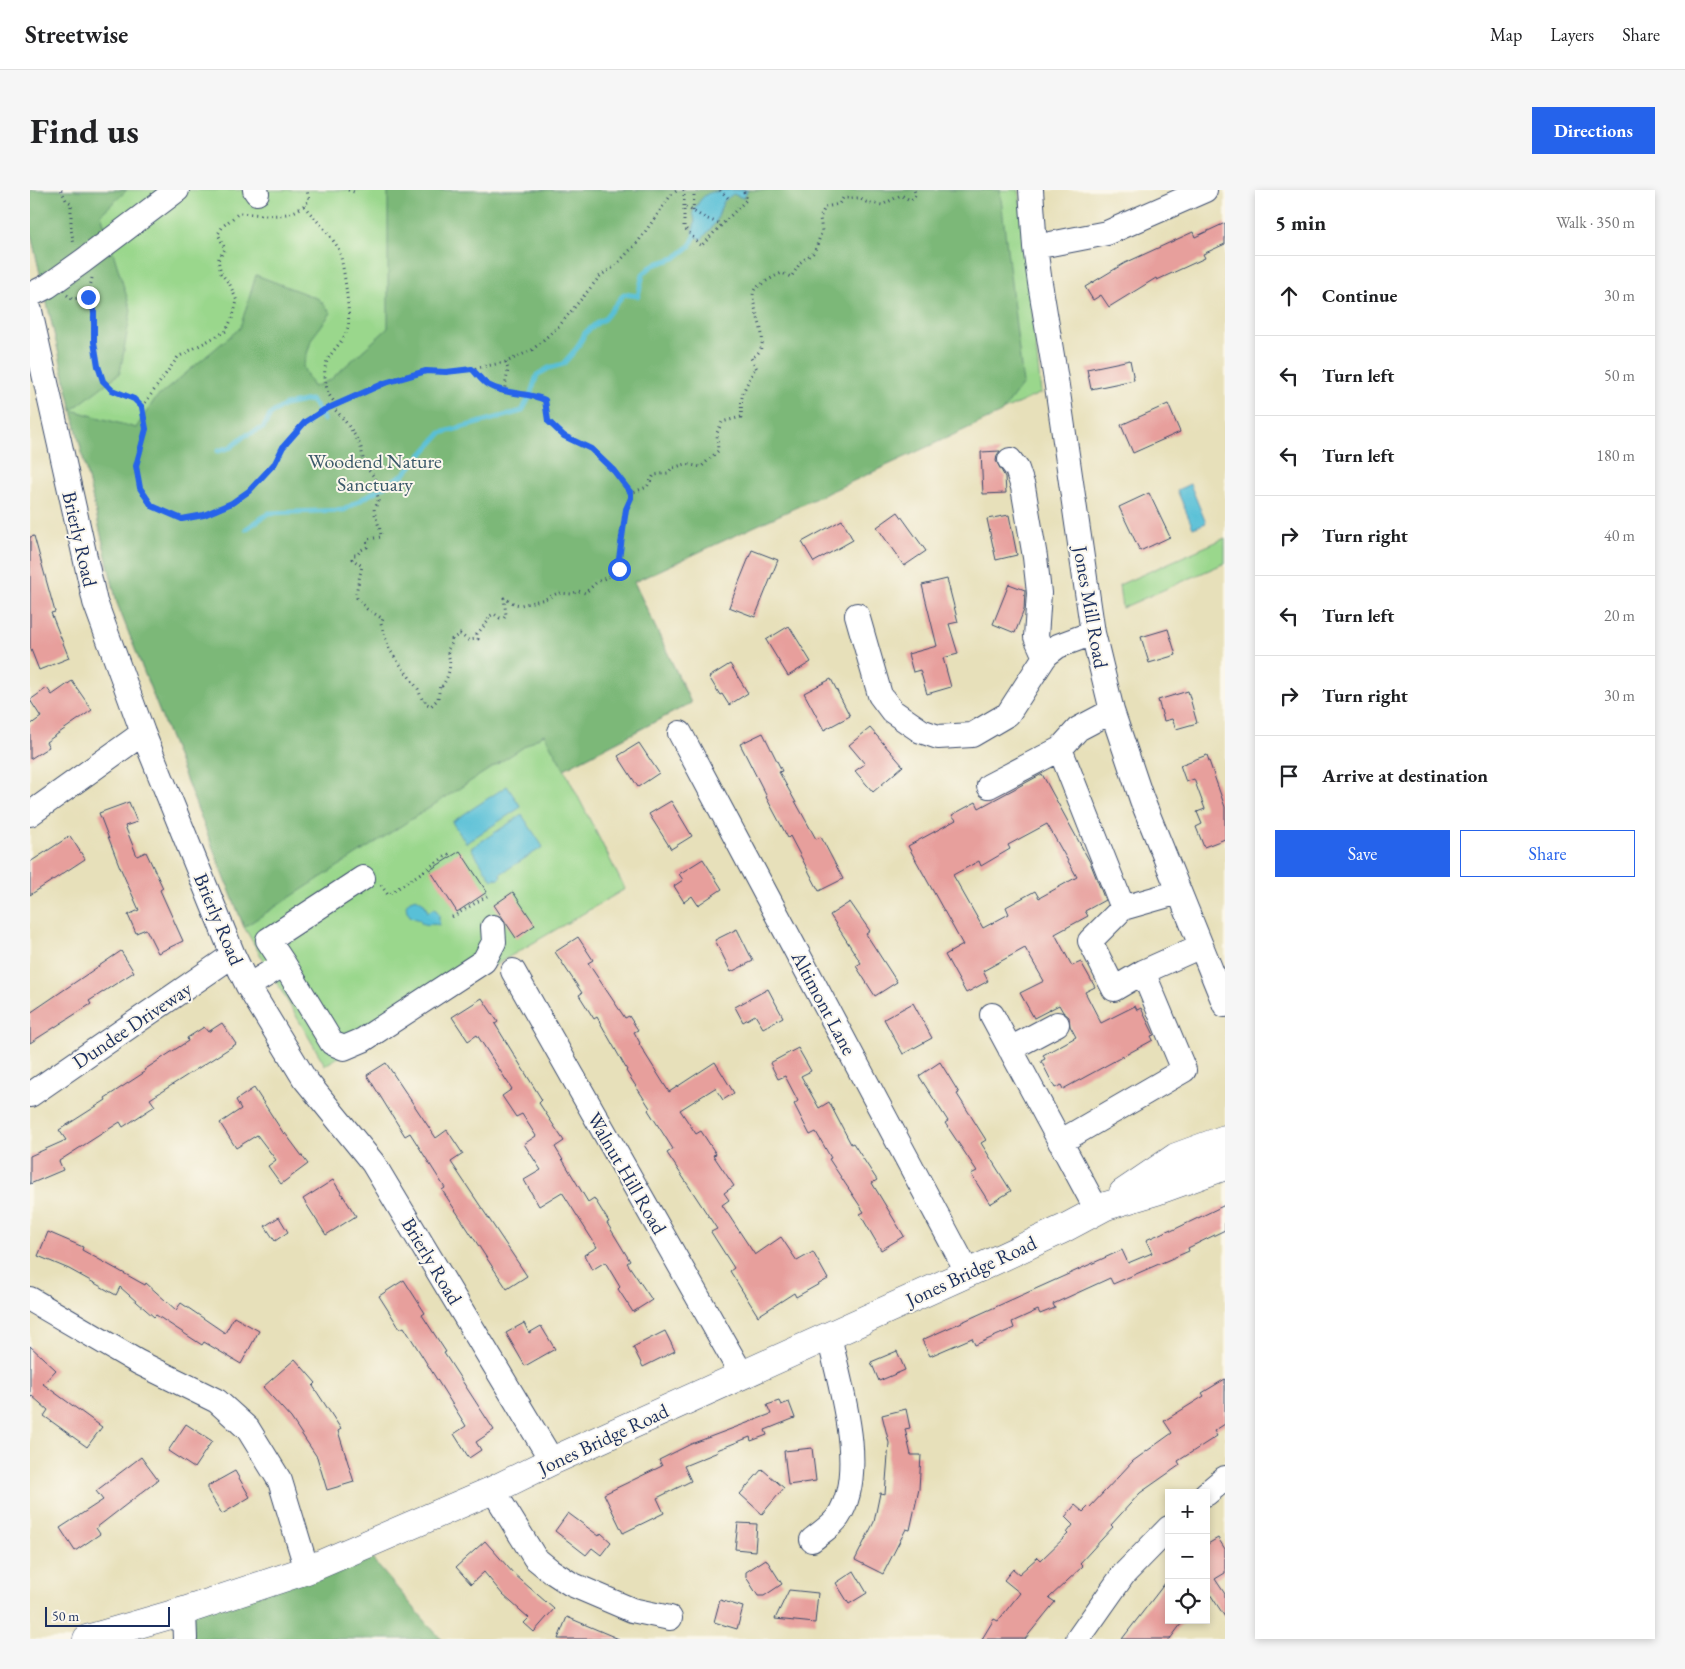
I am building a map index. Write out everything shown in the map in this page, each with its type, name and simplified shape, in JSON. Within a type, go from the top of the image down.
[{"type":"main road","points":[[1176,1157],[1225,1124]]},
{"type":"main road","name":"Jones Bridge Road","points":[[87,1639],[184,1611],[307,1570],[493,1490],[552,1461],[1063,1229],[1101,1208],[1176,1157],[1225,1139]]},
{"type":"main road","name":"Jones Bridge Road","points":[[1101,1208],[1156,1191],[1225,1166]]},
{"type":"street","points":[[30,295],[48,286],[83,261],[177,190]]},
{"type":"street","name":"Jones Mill Road","points":[[1031,190],[1035,246],[1093,633],[1112,711],[1142,800],[1225,1005]]},
{"type":"street","points":[[1035,246],[1107,233],[1205,190]]},
{"type":"street","name":"Brierly Road","points":[[30,311],[37,378],[95,602],[143,733],[233,955],[248,986],[304,1078],[372,1163],[552,1461]]},
{"type":"street","points":[[1010,460],[1017,469],[1023,487],[1039,593],[1036,637],[1045,657]]},
{"type":"street","points":[[857,615],[880,695],[892,711],[921,731],[938,737],[972,735],[1008,714],[1045,657],[1058,646],[1093,633]]},
{"type":"street","points":[[989,786],[1060,749],[1078,729],[1112,711]]},
{"type":"street","points":[[30,814],[143,733]]},
{"type":"street","name":"Altimont Lane","points":[[680,733],[968,1273]]},
{"type":"street","points":[[1060,749],[1123,908]]},
{"type":"street","points":[[363,878],[268,940],[332,1043],[344,1048],[363,1040],[484,961],[494,942],[493,928]]},
{"type":"street","points":[[1179,892],[1123,908],[1090,941],[1114,989],[1144,972],[1201,946]]},
{"type":"street","name":"Dundee Driveway","points":[[30,1095],[233,955]]},
{"type":"street","points":[[248,986],[284,964]]},
{"type":"street","name":"Walnut Hill Road","points":[[513,971],[742,1375]]},
{"type":"street","points":[[1060,1142],[1184,1070],[1144,972]]},
{"type":"street","points":[[992,1015],[1060,1142],[1101,1208]]},
{"type":"street","points":[[1010,1049],[1057,1024]]},
{"type":"street","points":[[30,1299],[138,1362],[217,1401],[248,1429],[280,1481],[307,1570]]},
{"type":"street","points":[[812,1540],[837,1518],[846,1501],[851,1471],[849,1425],[829,1336]]},
{"type":"street","points":[[493,1490],[535,1558],[551,1571],[571,1584],[632,1610],[670,1618]]},
{"type":"street","points":[[1078,1639],[1123,1575],[1165,1532]]},
{"type":"street","points":[[184,1611],[185,1639]]},
{"type":"path","points":[[61,190],[66,200],[71,203],[71,229],[76,252]]},
{"type":"path","points":[[142,407],[178,357],[226,331],[233,316],[237,301],[230,284],[221,273],[218,260],[225,249],[218,234],[223,226],[239,213],[273,216],[288,213],[304,206],[309,200],[307,190]]},
{"type":"path","points":[[348,190],[354,192],[356,190]]},
{"type":"path","points":[[92,275],[88,297],[94,311],[94,342],[103,381],[112,390],[134,399],[142,407],[146,429],[136,466],[140,488],[152,506],[182,519],[204,515],[232,503],[249,491],[275,463],[283,447],[300,427],[312,417],[336,404],[385,383],[426,371],[446,372],[472,369],[506,362],[532,350],[558,326],[601,275],[614,267],[638,242],[671,195],[678,190]]},
{"type":"path","points":[[684,190],[684,227],[701,246],[747,199],[743,190]]},
{"type":"path","points":[[693,212],[694,195],[697,190]]},
{"type":"path","points":[[720,190],[728,198]]},
{"type":"path","points":[[631,493],[647,487],[654,475],[668,473],[672,468],[686,464],[701,467],[718,451],[718,433],[722,422],[741,417],[742,397],[745,387],[756,369],[751,358],[760,350],[762,337],[754,294],[756,289],[782,273],[791,277],[801,262],[813,253],[822,231],[820,218],[824,207],[839,204],[844,198],[859,198],[866,202],[882,205],[901,195],[910,200],[916,195],[914,190]]},
{"type":"path","points":[[304,206],[339,249],[348,306],[348,327],[337,348],[325,362],[324,369],[327,392],[336,404]]},
{"type":"path","points":[[685,206],[693,212],[722,224]]},
{"type":"path","points":[[504,392],[508,370],[506,362]]},
{"type":"path","points":[[332,407],[339,413],[354,434],[360,446],[366,467],[378,483],[374,487],[378,503],[374,508],[376,523],[381,528],[381,538],[368,538],[367,547],[360,550],[357,556],[354,555],[352,559],[362,566],[356,593],[357,598],[382,620],[381,624],[389,648],[418,689],[422,699],[430,706],[438,699],[440,685],[442,686],[446,681],[449,672],[451,659],[447,651],[452,643],[452,638],[460,634],[468,640],[478,639],[477,634],[489,620],[488,617],[494,614],[504,618],[506,614],[504,598],[521,605],[545,599],[558,592],[572,594],[578,591],[584,593],[603,578],[616,574],[619,569],[621,535],[626,509],[631,498],[631,493],[614,471],[591,449],[564,436],[548,421],[545,400],[528,394],[504,392],[488,385],[472,369]]},
{"type":"path","points":[[363,878],[377,880],[388,895],[452,852]]},
{"type":"path","points":[[452,917],[487,896]]},
{"type":"green space","name":"Woodend Nature Sanctuary","points":[[30,190],[1019,190],[1041,393],[634,582],[691,703],[564,769],[625,889],[325,1065],[244,927],[117,603],[30,230]]},
{"type":"green space","name":"Woodend Nature Sanctuary","points":[[30,190],[127,190],[101,214],[131,310],[120,373],[72,410],[136,428],[155,399],[240,328],[256,275],[319,299],[331,313],[312,338],[303,367],[313,387],[330,380],[388,328],[388,190],[1000,190],[1023,384],[1001,413],[634,582],[691,703],[564,769],[544,734],[244,927],[117,603],[30,230]]},
{"type":"green space","points":[[1225,538],[1225,563],[1122,608],[1119,585]]},
{"type":"green space","points":[[362,1547],[442,1639],[185,1639],[184,1611]]},
{"type":"water","points":[[722,190],[748,190],[743,198],[733,194],[723,202],[716,222],[701,240],[693,233],[695,220],[693,212],[707,194]]},
{"type":"water","points":[[1190,484],[1206,523],[1193,528],[1177,490]]},
{"type":"water","points":[[507,786],[521,807],[466,843],[452,822]]},
{"type":"water","points":[[522,815],[543,847],[500,874],[501,877],[498,880],[496,878],[492,880],[471,848]]},
{"type":"water","points":[[416,898],[424,903],[428,912],[435,908],[439,915],[439,925],[424,924],[420,920],[411,917],[407,912],[406,905],[410,900]]},
{"type":"building","points":[[1225,223],[1225,244],[1203,254],[1205,258],[1157,280],[1156,278],[1109,307],[1101,295],[1093,300],[1085,287],[1125,263],[1193,232],[1195,237]]},
{"type":"building","points":[[1130,360],[1134,380],[1091,389],[1087,369]]},
{"type":"building","points":[[1168,404],[1180,432],[1133,453],[1121,425]]},
{"type":"building","points":[[1000,451],[996,461],[1005,477],[1006,493],[983,494],[981,452]]},
{"type":"building","points":[[1149,493],[1170,537],[1140,551],[1119,507]]},
{"type":"building","points":[[898,512],[926,551],[904,566],[877,527]]},
{"type":"building","points":[[1009,515],[1017,555],[996,560],[987,519]]},
{"type":"building","points":[[842,520],[853,540],[814,562],[802,542]]},
{"type":"building","points":[[34,536],[55,612],[51,613],[69,658],[39,670],[30,647],[30,537]]},
{"type":"building","points":[[752,550],[778,560],[755,617],[729,607]]},
{"type":"building","points":[[947,579],[958,622],[949,624],[958,654],[943,658],[951,687],[927,694],[920,670],[913,672],[908,654],[937,646],[922,585]]},
{"type":"building","points":[[1009,584],[1025,590],[1024,610],[1015,633],[993,624]]},
{"type":"building","points":[[789,626],[811,662],[788,676],[766,640]]},
{"type":"building","points":[[1168,629],[1176,655],[1149,663],[1141,637]]},
{"type":"building","points":[[730,664],[748,693],[729,705],[722,694],[720,695],[709,677]]},
{"type":"building","points":[[831,679],[850,716],[824,730],[804,693]]},
{"type":"building","points":[[72,681],[92,710],[46,742],[49,747],[30,759],[30,725],[41,717],[30,700],[47,688],[52,695]]},
{"type":"building","points":[[1188,691],[1197,723],[1176,729],[1172,719],[1164,721],[1158,700]]},
{"type":"building","points":[[870,728],[903,766],[873,792],[855,771],[865,764],[849,745]]},
{"type":"building","points":[[763,733],[782,771],[779,772],[816,839],[821,837],[843,879],[819,891],[790,836],[788,838],[740,744]]},
{"type":"building","points":[[639,743],[659,773],[638,787],[618,756]]},
{"type":"building","points":[[1207,755],[1225,807],[1225,839],[1204,847],[1196,827],[1202,824],[1197,812],[1205,809],[1194,779],[1186,782],[1180,765]]},
{"type":"building","points":[[1042,774],[1090,862],[1105,900],[1085,911],[1088,916],[1055,934],[1072,966],[1081,962],[1095,987],[1085,992],[1101,1023],[1135,1006],[1137,1010],[1141,1008],[1154,1035],[1151,1036],[1153,1040],[1063,1089],[1061,1085],[1055,1088],[1041,1061],[1045,1059],[1043,1055],[1076,1037],[1070,1026],[1069,1017],[1059,1005],[1034,1018],[1020,993],[1044,981],[1025,948],[983,971],[988,981],[966,993],[945,955],[963,945],[908,846],[956,820],[952,815],[976,802],[979,808]],"holes":[[[1047,824],[1077,877],[1039,898],[1035,891],[1006,907],[1009,914],[983,928],[953,875],[979,861],[981,866],[1010,849],[1008,845]]]},
{"type":"building","points":[[671,801],[692,836],[671,849],[649,814]]},
{"type":"building","points":[[129,802],[137,822],[125,826],[137,856],[146,852],[163,888],[160,890],[183,941],[158,953],[146,929],[136,933],[128,915],[139,910],[99,813]]},
{"type":"building","points":[[70,836],[85,859],[30,895],[30,862]]},
{"type":"building","points":[[460,851],[487,892],[457,912],[430,870]]},
{"type":"building","points":[[703,859],[722,889],[698,905],[692,896],[684,902],[674,886],[683,880],[679,874]]},
{"type":"building","points":[[513,892],[535,925],[516,938],[494,905]]},
{"type":"building","points":[[850,902],[870,931],[866,934],[897,982],[875,996],[856,966],[861,963],[830,915]]},
{"type":"building","points":[[737,929],[753,961],[731,972],[715,940]]},
{"type":"building","points":[[578,937],[593,960],[588,963],[625,1018],[629,1016],[638,1030],[634,1032],[639,1044],[669,1092],[715,1062],[734,1093],[723,1100],[715,1088],[680,1110],[696,1134],[701,1131],[716,1154],[713,1155],[734,1186],[724,1193],[729,1200],[722,1205],[755,1255],[781,1237],[797,1261],[813,1252],[828,1279],[796,1297],[794,1293],[758,1316],[730,1271],[734,1268],[711,1232],[717,1229],[667,1153],[673,1149],[648,1110],[650,1108],[626,1071],[597,1017],[594,1019],[579,995],[582,993],[555,952]]},
{"type":"building","points":[[121,951],[134,972],[89,1001],[91,1004],[30,1043],[30,1013]]},
{"type":"building","points":[[768,989],[783,1017],[763,1028],[755,1015],[743,1022],[735,1007]]},
{"type":"building","points":[[482,998],[498,1022],[495,1024],[542,1100],[539,1103],[564,1141],[555,1147],[588,1202],[594,1198],[630,1261],[627,1263],[652,1300],[633,1312],[618,1289],[620,1287],[605,1262],[592,1270],[584,1255],[597,1247],[562,1192],[539,1206],[524,1180],[541,1170],[524,1144],[536,1136],[522,1114],[516,1117],[502,1096],[512,1089],[477,1035],[468,1041],[452,1017]]},
{"type":"building","points":[[913,1003],[932,1038],[903,1054],[884,1019]]},
{"type":"building","points":[[222,1023],[236,1044],[150,1099],[155,1106],[123,1127],[120,1122],[59,1161],[63,1170],[30,1184],[30,1156],[66,1140],[59,1130],[145,1072],[144,1070],[188,1041],[187,1038],[204,1027],[208,1032]]},
{"type":"building","points":[[798,1048],[811,1071],[801,1076],[819,1108],[829,1102],[851,1144],[853,1143],[877,1180],[872,1183],[904,1236],[881,1250],[860,1214],[864,1212],[829,1159],[831,1158],[816,1132],[810,1135],[794,1104],[798,1101],[785,1076],[778,1079],[770,1063]]},
{"type":"building","points":[[940,1062],[959,1093],[957,1094],[986,1140],[981,1143],[1011,1191],[990,1204],[971,1174],[977,1171],[945,1123],[948,1121],[919,1076]]},
{"type":"building","points":[[386,1063],[436,1138],[447,1130],[463,1154],[451,1162],[527,1276],[507,1289],[442,1190],[445,1188],[410,1133],[405,1136],[367,1075]]},
{"type":"building","points":[[254,1088],[284,1134],[308,1164],[281,1184],[268,1166],[276,1160],[257,1135],[236,1148],[220,1123],[241,1109],[236,1100]]},
{"type":"building","points":[[333,1180],[356,1216],[326,1235],[303,1199]]},
{"type":"building","points":[[1225,1205],[1225,1230],[1188,1248],[1189,1251],[1113,1284],[1110,1278],[1053,1304],[1055,1308],[1040,1314],[1038,1310],[1012,1322],[1014,1328],[975,1345],[972,1338],[930,1356],[922,1340],[1122,1250],[1128,1263],[1152,1253],[1146,1240],[1171,1229],[1171,1231]]},
{"type":"building","points":[[279,1217],[288,1232],[275,1241],[265,1226]]},
{"type":"building","points":[[48,1232],[83,1247],[82,1250],[145,1285],[146,1283],[176,1310],[181,1303],[225,1333],[234,1317],[259,1331],[241,1364],[204,1342],[202,1345],[156,1315],[154,1317],[120,1287],[116,1295],[69,1269],[38,1256]]},
{"type":"building","points":[[404,1280],[425,1313],[422,1315],[446,1352],[444,1353],[494,1430],[476,1442],[481,1450],[469,1458],[454,1434],[466,1426],[404,1327],[400,1329],[379,1296]]},
{"type":"building","points":[[524,1323],[529,1333],[541,1326],[555,1349],[525,1366],[506,1333]]},
{"type":"building","points":[[665,1331],[675,1351],[643,1367],[633,1347]]},
{"type":"building","points":[[30,1346],[56,1370],[43,1384],[102,1427],[87,1447],[44,1416],[48,1410],[32,1396],[30,1398]]},
{"type":"building","points":[[897,1351],[905,1370],[879,1381],[871,1362]]},
{"type":"building","points":[[295,1359],[316,1383],[313,1386],[341,1429],[338,1431],[354,1482],[327,1490],[317,1457],[291,1418],[263,1387]]},
{"type":"building","points":[[1225,1379],[1225,1424],[1214,1431],[1217,1436],[1178,1461],[1180,1465],[1140,1493],[1111,1525],[1113,1527],[1080,1563],[1083,1566],[1049,1598],[1055,1602],[1025,1639],[982,1639],[994,1619],[998,1621],[1020,1593],[1004,1580],[1013,1569],[1019,1574],[1038,1557],[1041,1560],[1068,1534],[1073,1525],[1065,1517],[1075,1505],[1083,1512],[1090,1507],[1133,1461],[1172,1433],[1164,1421],[1204,1396],[1202,1393]]},
{"type":"building","points":[[779,1401],[781,1405],[789,1402],[795,1418],[765,1430],[767,1435],[751,1441],[750,1437],[684,1466],[691,1481],[657,1498],[664,1513],[623,1533],[604,1494],[662,1466],[659,1460],[691,1444],[771,1414],[767,1405]]},
{"type":"building","points":[[906,1409],[910,1428],[905,1429],[911,1455],[921,1455],[919,1489],[910,1530],[906,1529],[883,1574],[855,1560],[874,1522],[880,1493],[885,1494],[889,1443],[882,1415]]},
{"type":"building","points":[[186,1424],[212,1441],[194,1468],[168,1451]]},
{"type":"building","points":[[812,1448],[816,1481],[788,1485],[784,1451]]},
{"type":"building","points":[[141,1457],[158,1480],[96,1528],[100,1534],[75,1551],[60,1528],[103,1500],[96,1491]]},
{"type":"building","points":[[762,1469],[784,1488],[762,1514],[740,1494]]},
{"type":"building","points":[[235,1471],[250,1497],[222,1514],[208,1491],[208,1486]]},
{"type":"building","points":[[568,1513],[599,1536],[601,1533],[611,1542],[601,1555],[592,1548],[586,1555],[555,1531]]},
{"type":"building","points":[[738,1523],[757,1524],[755,1551],[735,1549]]},
{"type":"building","points":[[1218,1538],[1225,1549],[1225,1573],[1215,1579],[1225,1594],[1225,1617],[1210,1594],[1210,1543]]},
{"type":"building","points":[[485,1541],[514,1574],[554,1609],[534,1632],[524,1623],[529,1618],[503,1595],[484,1572],[471,1584],[456,1567]]},
{"type":"building","points":[[766,1559],[782,1584],[764,1596],[758,1596],[746,1577],[746,1572]]},
{"type":"building","points":[[854,1571],[867,1593],[849,1604],[836,1583]]},
{"type":"building","points":[[1165,1583],[1165,1624],[1181,1624],[1170,1639],[1122,1639]]},
{"type":"building","points":[[789,1590],[818,1593],[815,1623],[775,1619]]},
{"type":"building","points":[[720,1600],[743,1607],[737,1629],[714,1622]]},
{"type":"building","points":[[567,1617],[619,1639],[558,1639]]},
{"type":"waterway","points":[[246,529],[269,513],[344,510],[404,474],[441,433],[522,411],[530,396],[537,375],[549,368],[563,364],[577,348],[585,333],[604,319],[624,294],[638,296],[643,274],[653,265],[675,258],[690,246],[698,230]]},
{"type":"waterway","points":[[218,451],[231,447],[244,436],[263,428],[271,414],[285,405],[310,400],[324,420]]},
{"type":"route","points":[[88,297],[94,311],[94,342],[103,381],[112,390],[134,399],[142,407],[146,429],[136,466],[140,488],[152,506],[182,519],[204,515],[232,503],[249,491],[275,463],[283,447],[305,422],[324,410],[398,378],[426,371],[446,372],[472,369],[488,385],[504,392],[528,394],[545,400],[548,421],[564,436],[591,449],[614,471],[631,493],[621,535],[619,569]]}]
